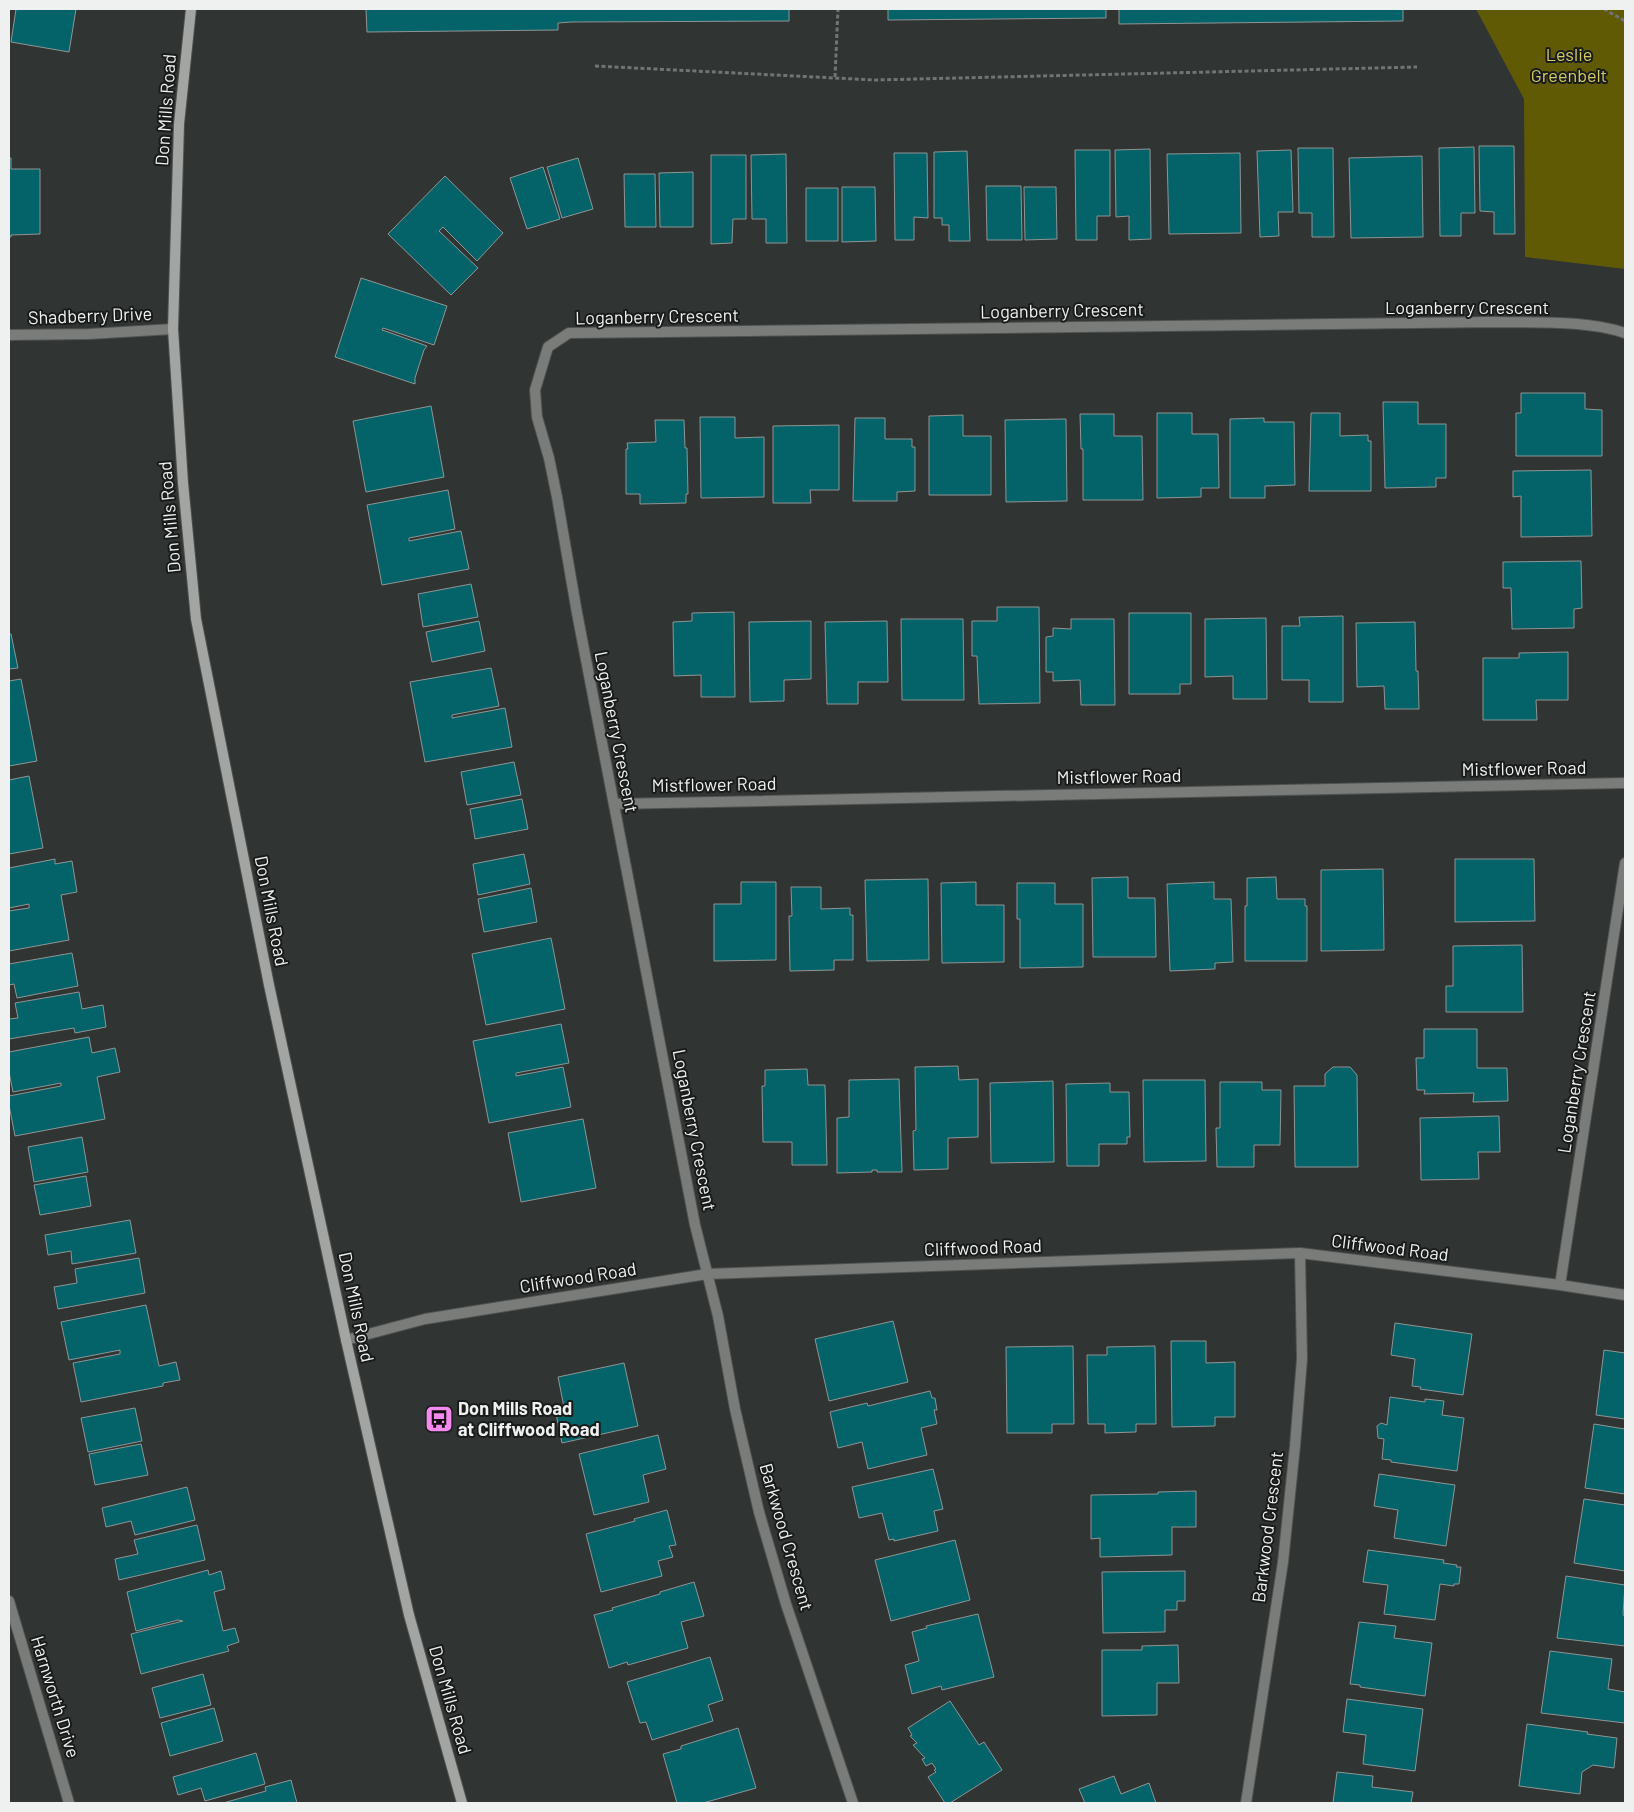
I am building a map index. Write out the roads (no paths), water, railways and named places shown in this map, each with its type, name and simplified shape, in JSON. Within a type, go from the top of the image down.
[{"type":"main road","name":"Don Mills Road","points":[[191,9],[179,124],[173,329],[183,483],[196,619],[269,985],[346,1340],[409,1615],[462,1803]]},
{"type":"street","name":"Loganberry Crescent","points":[[707,1274],[576,613],[557,497],[549,458],[536,417],[535,390],[548,347],[569,333],[1495,322],[1567,324],[1613,329],[1625,333]]},
{"type":"street","name":"Shadberry Drive","points":[[9,335],[89,334],[173,329]]},
{"type":"street","name":"Mistflower Road","points":[[614,804],[1625,783]]},
{"type":"street","name":"Loganberry Crescent","points":[[1560,1285],[1625,863]]},
{"type":"street","name":"Cliffwood Road","points":[[346,1340],[425,1319],[707,1274],[1300,1253],[1625,1294]]},
{"type":"street","name":"Barkwood Crescent","points":[[1246,1803],[1283,1562],[1295,1446],[1302,1359],[1300,1253]]},
{"type":"street","name":"Barkwood Crescent","points":[[707,1274],[722,1337],[735,1410],[759,1512],[786,1604],[853,1803]]},
{"type":"street","name":"Harnworth Drive","points":[[9,1601],[70,1803]]},
{"type":"place","name":"Don Mills Road at Cliffwood Road","points":[[439,1419]]},
{"type":"park label","name":"Leslie Greenbelt","points":[[1569,65]]}]
